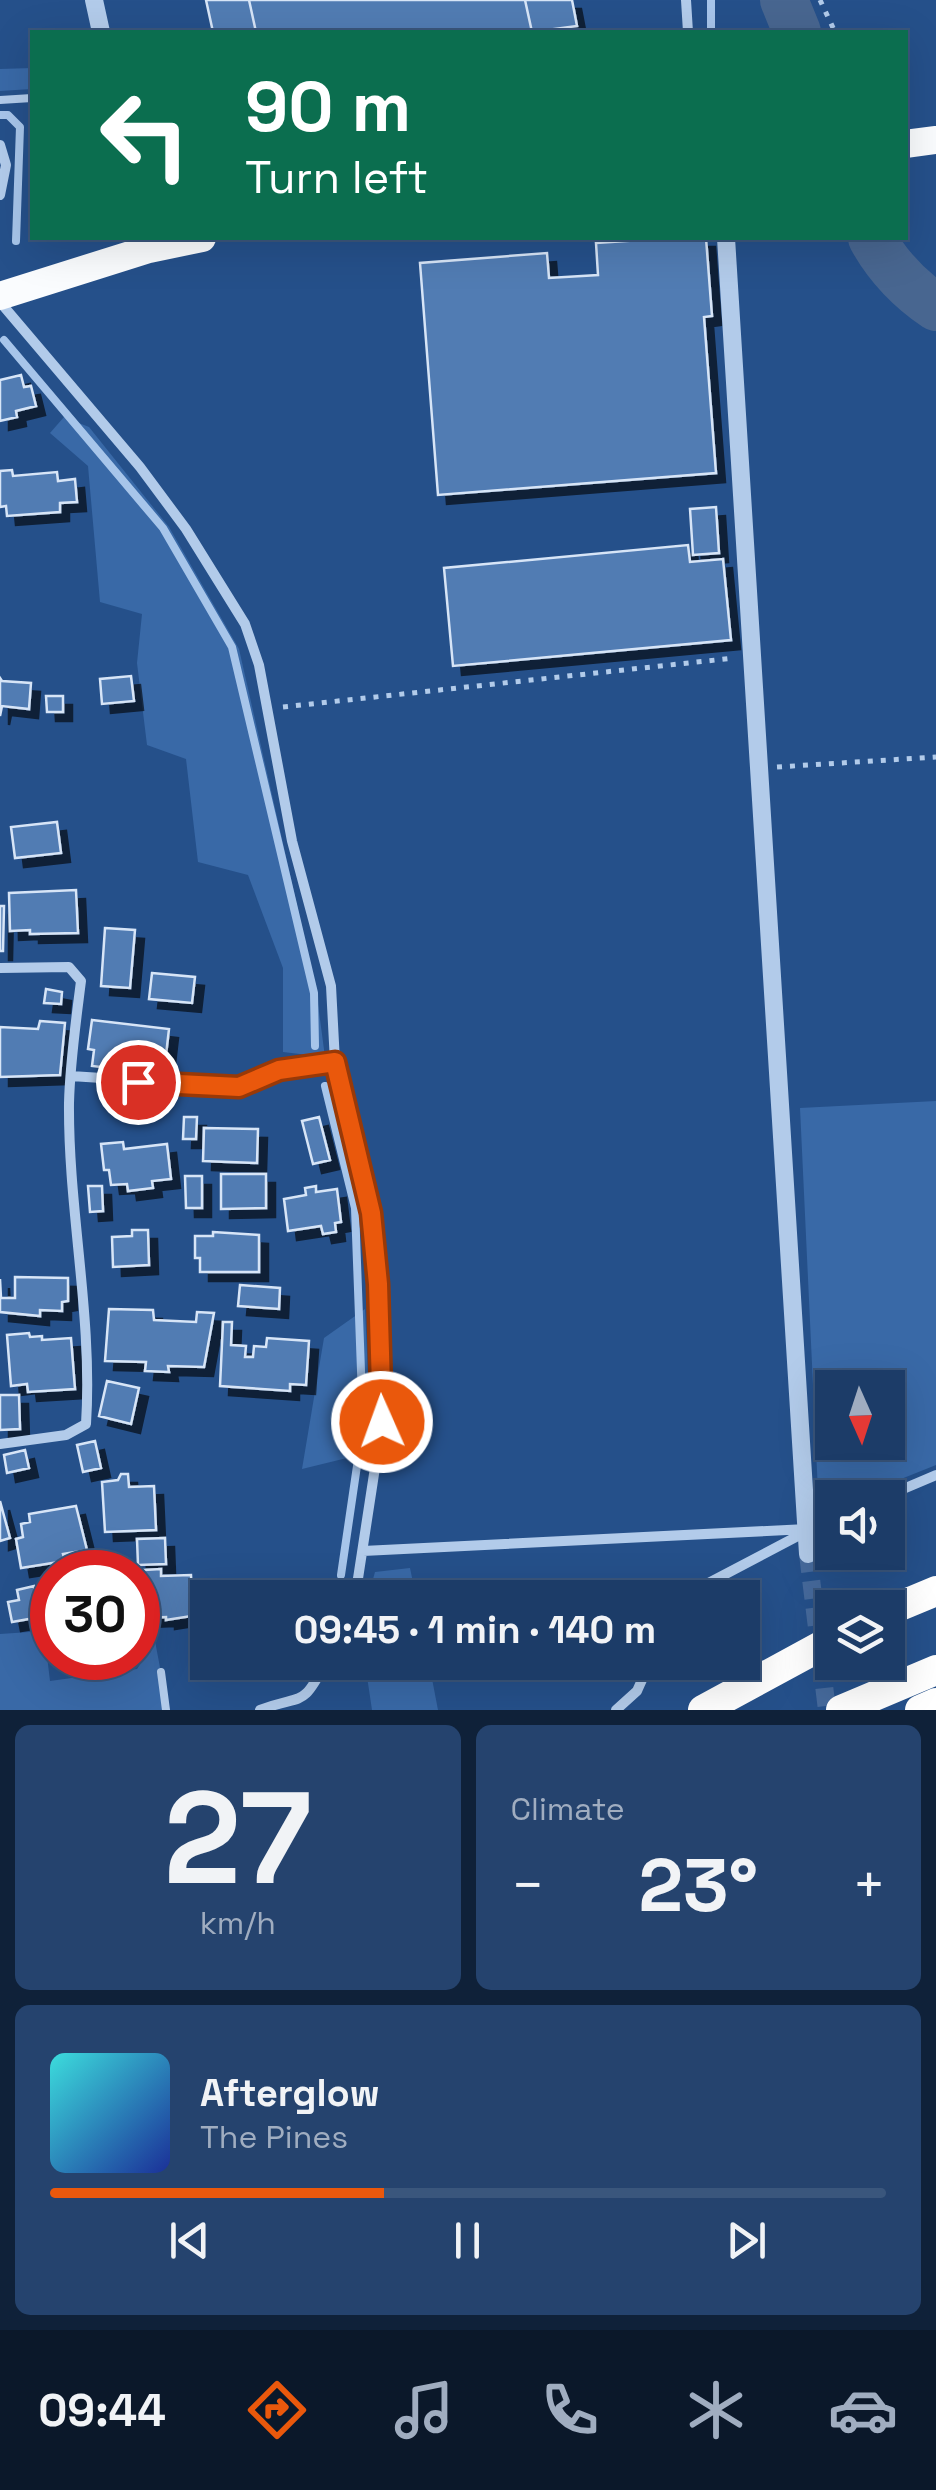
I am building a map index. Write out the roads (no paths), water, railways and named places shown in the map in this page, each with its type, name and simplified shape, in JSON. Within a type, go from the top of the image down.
[{"type":"highway","points":[[908,144],[936,140]]},
{"type":"highway","points":[[0,299],[147,243],[180,240]]},
{"type":"highway","points":[[905,1605],[936,1591]]},
{"type":"highway","points":[[702,1710],[815,1649]]},
{"type":"highway","points":[[841,1710],[936,1670]]},
{"type":"highway","points":[[920,1710],[936,1703]]},
{"type":"street","points":[[94,0],[101,30]]},
{"type":"street","points":[[686,0],[688,30]]},
{"type":"street","points":[[0,146],[6,165],[0,194]]},
{"type":"street","points":[[726,240],[808,1554]]},
{"type":"street","points":[[0,299],[186,528],[245,624],[259,665],[292,841],[331,986],[335,1062],[371,1213],[378,1284],[382,1422],[358,1580]]},
{"type":"street","points":[[0,968],[69,967],[81,981],[69,1105],[90,1367],[86,1424],[66,1436],[0,1444]]},
{"type":"street","points":[[71,1076],[239,1087],[279,1070],[335,1062]]},
{"type":"street","points":[[905,1488],[936,1475]]},
{"type":"street","points":[[713,1580],[815,1525]]},
{"type":"street","points":[[363,1550],[807,1529]]},
{"type":"street","points":[[260,1710],[301,1700],[317,1680]]},
{"type":"street","points":[[616,1710],[637,1691],[642,1680]]},
{"type":"lane","points":[[0,100],[30,98]]},
{"type":"lane","points":[[160,1672],[166,1710]]},
{"type":"waterway","points":[[711,0],[711,30]]},
{"type":"waterway","points":[[784,0],[796,30]]},
{"type":"waterway","points":[[0,115],[8,115],[20,127],[16,241]]},
{"type":"waterway","points":[[873,240],[900,276],[936,307]]},
{"type":"waterway","points":[[4,340],[163,528],[232,647],[314,993],[315,1046]]},
{"type":"waterway","points":[[325,1086],[355,1208],[363,1425],[341,1575]]},
{"type":"tunnel","points":[[808,1554],[827,1710]]}]
